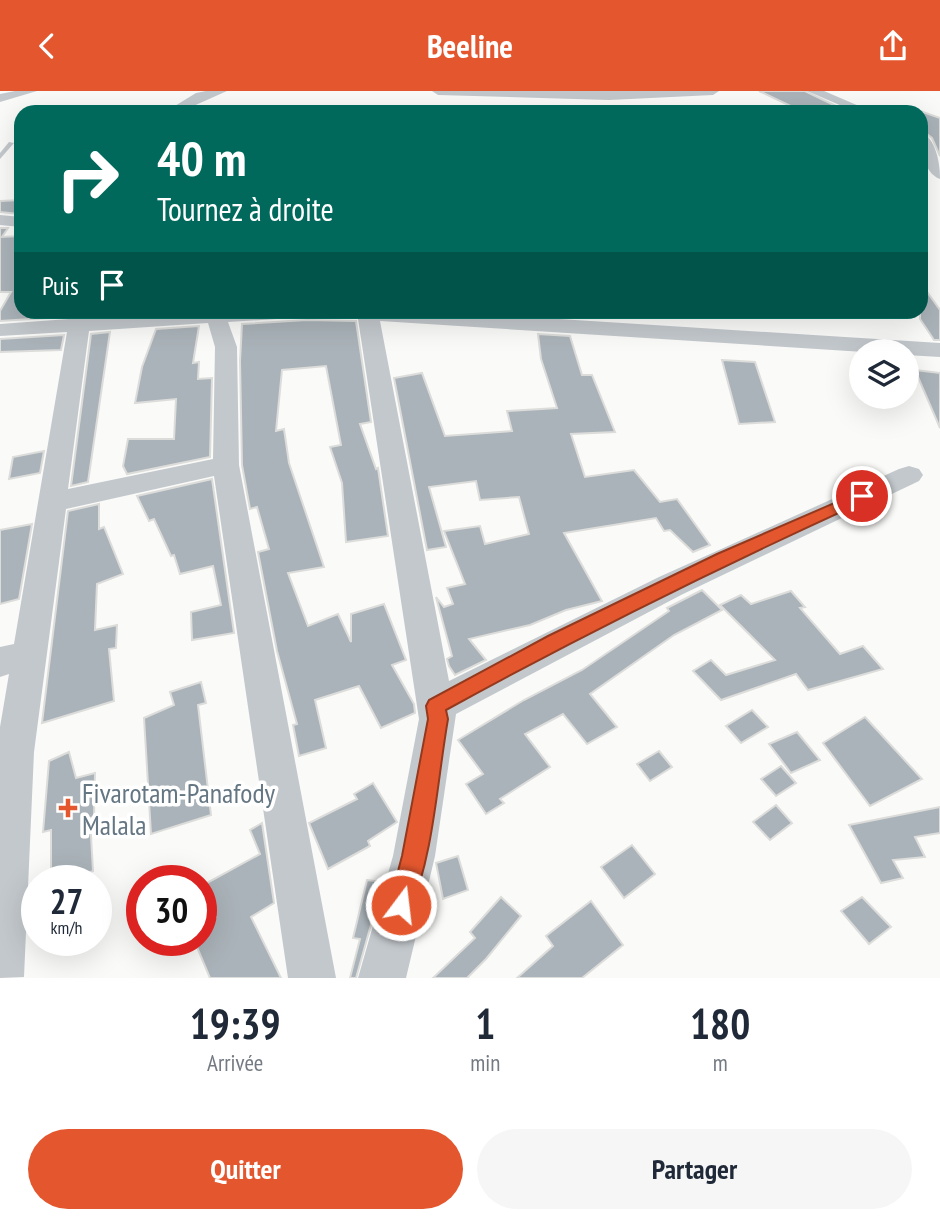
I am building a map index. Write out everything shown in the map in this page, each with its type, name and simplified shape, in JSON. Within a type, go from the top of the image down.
[{"type":"street","points":[[0,98],[31,91]]},
{"type":"street","points":[[183,105],[200,96],[221,91]]},
{"type":"street","points":[[438,91],[609,96],[713,91]]},
{"type":"street","points":[[813,91],[849,105]]},
{"type":"street","points":[[928,160],[940,174]]},
{"type":"street","points":[[0,330],[73,319]]},
{"type":"street","points":[[0,977],[8,761],[15,658],[54,502],[80,319]]},
{"type":"street","points":[[218,319],[226,347],[226,465],[312,978]]},
{"type":"street","points":[[369,319],[438,719],[414,856],[382,978]]},
{"type":"street","points":[[447,319],[940,350]]},
{"type":"street","points":[[54,502],[226,465]]},
{"type":"street","points":[[436,706],[555,642],[723,558],[909,475]]},
{"type":"lane","points":[[0,157],[11,143]]},
{"type":"building","points":[[759,91],[805,91],[834,105],[788,105]]},
{"type":"building","points":[[928,114],[940,118],[940,156],[928,135]]},
{"type":"building","points":[[14,200],[14,213],[0,212],[0,201]]},
{"type":"building","points":[[0,228],[8,228],[2,237],[14,236],[14,319],[31,319],[0,321],[0,311],[11,292],[0,292]]},
{"type":"building","points":[[928,293],[940,310],[940,340],[934,340],[920,319],[928,319]]},
{"type":"building","points":[[307,320],[356,321],[371,422],[360,424],[376,469],[378,468],[388,536],[346,542],[342,483],[330,447],[341,445],[326,366],[282,370],[276,431],[284,429],[289,463],[324,567],[288,573],[308,626],[338,614],[351,642],[351,614],[384,604],[406,660],[392,665],[414,704],[415,713],[381,728],[359,686],[315,700],[326,748],[299,756],[293,725],[297,724],[277,651],[258,552],[269,549],[257,507],[250,509],[242,465],[240,361],[242,324]]},
{"type":"building","points":[[199,326],[193,363],[199,362],[198,379],[212,378],[210,457],[127,474],[123,466],[128,439],[174,439],[176,399],[135,403],[142,367],[156,329]]},
{"type":"building","points":[[110,332],[88,482],[71,486],[91,334]]},
{"type":"building","points":[[538,334],[570,336],[582,375],[592,375],[615,432],[571,434],[585,477],[634,470],[660,502],[677,499],[710,545],[693,552],[670,530],[664,531],[656,518],[564,533],[602,601],[566,610],[530,625],[469,639],[486,660],[455,675],[447,659],[452,656],[436,597],[444,607],[453,604],[447,588],[465,584],[444,531],[480,526],[485,544],[529,534],[519,497],[480,500],[476,481],[429,487],[446,547],[427,550],[394,378],[422,373],[445,436],[512,431],[507,411],[557,408],[541,359]]},
{"type":"building","points":[[64,335],[61,350],[0,352],[0,339]]},
{"type":"building","points":[[722,360],[755,362],[775,422],[739,424]]},
{"type":"building","points":[[919,370],[940,373],[940,428],[919,379]]},
{"type":"building","points":[[44,451],[40,473],[9,479],[13,457]]},
{"type":"building","points":[[212,479],[234,633],[192,640],[191,612],[221,605],[213,566],[180,574],[174,555],[171,556],[154,519],[149,521],[137,496]]},
{"type":"building","points":[[99,504],[99,529],[104,527],[123,574],[97,584],[95,630],[117,625],[116,648],[109,649],[114,701],[42,723],[68,511]]},
{"type":"building","points":[[32,524],[19,599],[0,604],[0,530]]},
{"type":"building","points":[[702,590],[722,610],[674,635],[590,694],[617,727],[587,744],[563,714],[525,734],[550,767],[500,799],[504,803],[486,814],[466,784],[483,774],[458,740],[524,700],[582,670],[669,611],[667,608]]},
{"type":"building","points":[[791,591],[805,607],[800,608],[840,654],[863,646],[883,669],[808,690],[796,674],[721,700],[693,671],[711,660],[726,675],[775,660],[720,605],[741,595],[751,604]]},
{"type":"building","points":[[201,682],[206,703],[198,705],[211,815],[151,834],[144,718],[174,705],[170,692]]},
{"type":"building","points":[[752,710],[768,727],[741,743],[726,726]]},
{"type":"building","points":[[865,717],[922,779],[870,806],[823,743]]},
{"type":"building","points":[[797,732],[820,760],[791,773],[769,744]]},
{"type":"building","points":[[659,751],[672,767],[650,781],[637,764]]},
{"type":"building","points":[[69,752],[76,778],[95,773],[94,817],[90,818],[93,865],[51,865],[51,830],[43,832],[49,761]]},
{"type":"building","points":[[781,766],[796,783],[776,796],[761,779]]},
{"type":"building","points":[[373,783],[397,822],[368,841],[370,846],[328,869],[309,823],[357,799],[354,794]]},
{"type":"building","points":[[776,805],[792,823],[770,840],[753,822]]},
{"type":"building","points":[[940,807],[940,833],[915,837],[925,857],[893,860],[903,878],[881,883],[849,825]]},
{"type":"building","points":[[262,823],[274,903],[251,917],[281,978],[210,978],[201,956],[217,956],[217,877],[260,854],[250,830]]},
{"type":"building","points":[[632,845],[655,874],[624,898],[601,867]]},
{"type":"building","points":[[458,856],[468,890],[443,899],[436,863]]},
{"type":"building","points":[[367,880],[383,882],[356,978],[350,978],[360,939],[353,938]]},
{"type":"building","points":[[501,897],[521,916],[486,959],[467,978],[433,978],[475,938],[470,932]]},
{"type":"building","points":[[862,897],[891,927],[869,944],[841,911]]},
{"type":"building","points":[[591,901],[623,945],[582,978],[517,978],[553,946],[546,936]]},
{"type":"place","name":"Fivarotam-Panafody Malala","points":[[68,808]]},
{"type":"route","points":[[401,905],[414,856],[438,719],[436,706],[555,642],[723,558],[862,496]]}]
